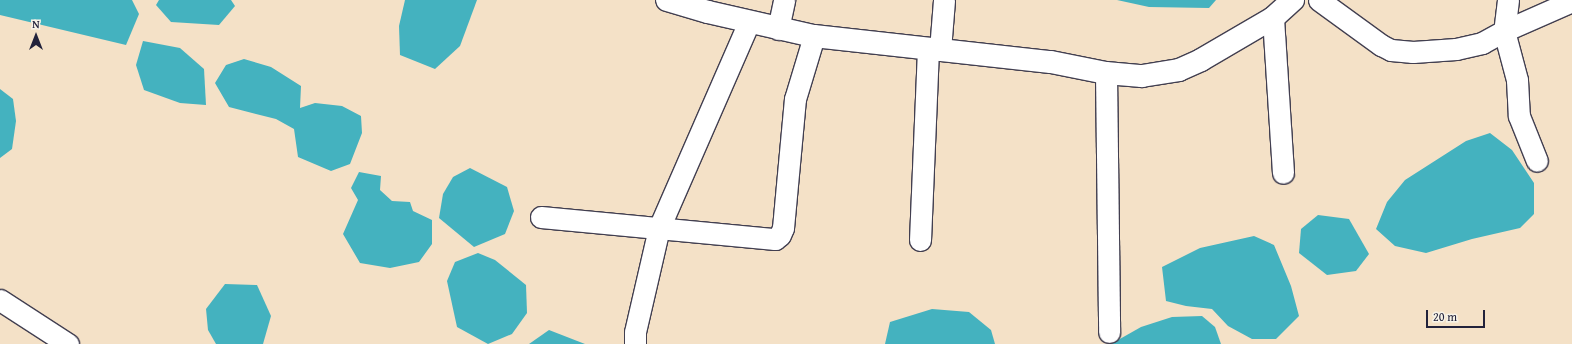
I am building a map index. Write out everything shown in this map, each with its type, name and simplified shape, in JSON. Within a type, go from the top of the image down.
[{"type":"street","points":[[667,0],[749,22],[814,36],[1051,62],[1106,73],[1142,76],[1179,70],[1201,60],[1273,18],[1293,0]]},
{"type":"street","points":[[778,29],[784,0]]},
{"type":"street","points":[[920,240],[934,49],[944,0]]},
{"type":"street","points":[[1319,0],[1366,36],[1391,50],[1413,52],[1456,49],[1482,43],[1504,31],[1572,1]]},
{"type":"street","points":[[1508,0],[1504,31],[1517,80],[1518,110],[1521,123],[1537,161]]},
{"type":"street","points":[[1273,18],[1283,173]]},
{"type":"street","points":[[635,344],[636,332],[659,228],[749,22]]},
{"type":"street","points":[[541,217],[775,239],[780,235],[783,228],[795,99],[814,36]]},
{"type":"street","points":[[1106,73],[1109,332]]},
{"type":"street","points":[[0,300],[68,344]]},
{"type":"water","points":[[0,0],[132,0],[139,14],[126,45],[0,15]]},
{"type":"water","points":[[159,0],[231,0],[235,6],[219,25],[171,22],[156,5]]},
{"type":"water","points":[[405,0],[477,0],[460,46],[435,69],[400,55],[399,26]]},
{"type":"water","points":[[1117,0],[1216,0],[1209,8],[1149,7]]},
{"type":"water","points":[[143,41],[180,48],[204,69],[206,105],[180,103],[144,90],[136,65]]},
{"type":"water","points":[[244,59],[271,67],[301,86],[300,108],[315,103],[342,106],[361,116],[362,133],[350,164],[331,171],[298,157],[294,129],[276,119],[229,107],[215,83],[226,65]]},
{"type":"water","points":[[0,89],[13,99],[16,121],[12,149],[0,158]]},
{"type":"water","points":[[1490,133],[1512,150],[1534,183],[1534,214],[1520,228],[1472,239],[1426,253],[1395,246],[1376,229],[1387,202],[1405,180],[1466,141]]},
{"type":"water","points":[[470,168],[507,187],[514,211],[505,234],[474,247],[439,218],[443,194],[453,177]]},
{"type":"water","points":[[359,172],[381,176],[380,190],[392,201],[410,202],[413,211],[432,220],[432,244],[419,262],[390,268],[360,263],[343,234],[358,200],[351,188]]},
{"type":"water","points":[[1318,215],[1349,219],[1369,254],[1356,271],[1327,275],[1299,253],[1301,229]]},
{"type":"water","points":[[1254,236],[1274,245],[1291,286],[1299,316],[1276,339],[1252,339],[1228,326],[1212,309],[1186,306],[1166,301],[1162,267],[1200,248]]},
{"type":"water","points":[[478,253],[495,260],[526,285],[527,313],[512,334],[488,344],[457,327],[447,281],[455,262]]},
{"type":"water","points":[[225,284],[257,285],[271,316],[263,344],[216,344],[208,330],[206,309]]},
{"type":"water","points":[[932,309],[969,312],[991,330],[995,344],[885,344],[890,322]]},
{"type":"water","points":[[1202,316],[1215,327],[1221,344],[1111,344],[1141,327],[1172,317]]},
{"type":"water","points":[[549,330],[585,344],[529,344]]}]
